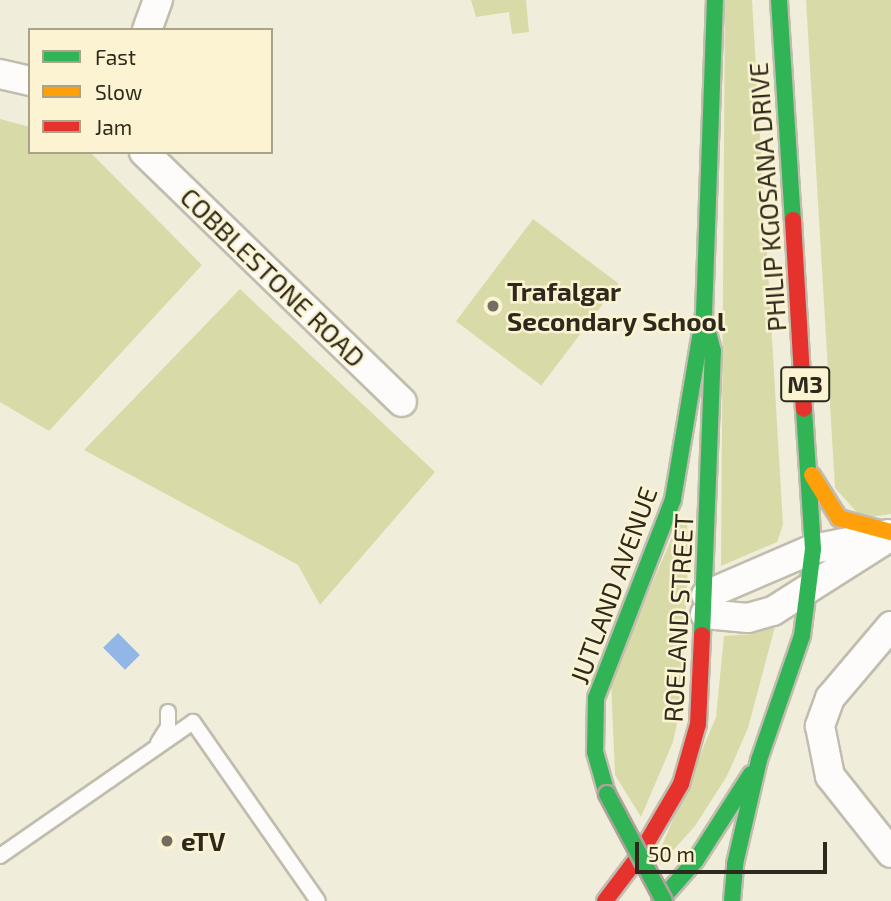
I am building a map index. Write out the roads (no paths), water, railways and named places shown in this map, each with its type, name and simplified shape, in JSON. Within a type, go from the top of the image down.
[{"type":"main road","points":[[697,0],[711,98]]},
{"type":"main road","name":"PHILIP KGOSANA DRIVE","points":[[704,314],[715,0]]},
{"type":"main road","name":"PHILIP KGOSANA DRIVE","points":[[759,760],[784,697],[810,590],[813,550],[811,473],[779,0]]},
{"type":"main road","name":"ROELAND STREET","points":[[605,901],[639,856],[681,784],[692,754],[702,696],[713,351],[704,314]]},
{"type":"main road","name":"JUTLAND AVENUE","points":[[662,901],[607,794],[595,752],[596,698],[673,499],[704,314]]},
{"type":"main road","points":[[811,473],[839,518],[891,534]]},
{"type":"main road","points":[[662,901],[704,850],[759,760]]},
{"type":"main road","name":"M3","points":[[732,901],[735,864],[759,760]]},
{"type":"street","points":[[148,28],[158,0]]},
{"type":"street","points":[[0,74],[28,80]]},
{"type":"street","name":"COBBLESTONE ROAD","points":[[146,154],[402,402]]},
{"type":"street","points":[[706,604],[813,550],[891,534]]},
{"type":"street","points":[[706,604],[756,617],[810,590],[891,534]]},
{"type":"street","points":[[891,626],[830,698],[820,726],[830,776],[891,853]]},
{"type":"lane","points":[[155,748],[168,727],[168,712]]},
{"type":"lane","points":[[0,856],[193,722],[318,901]]},
{"type":"water","points":[[118,633],[140,655],[125,670],[103,648]]},
{"type":"place","name":"Trafalgar Secondary School","points":[[493,306]]},
{"type":"place","name":"eTV","points":[[167,841]]}]
